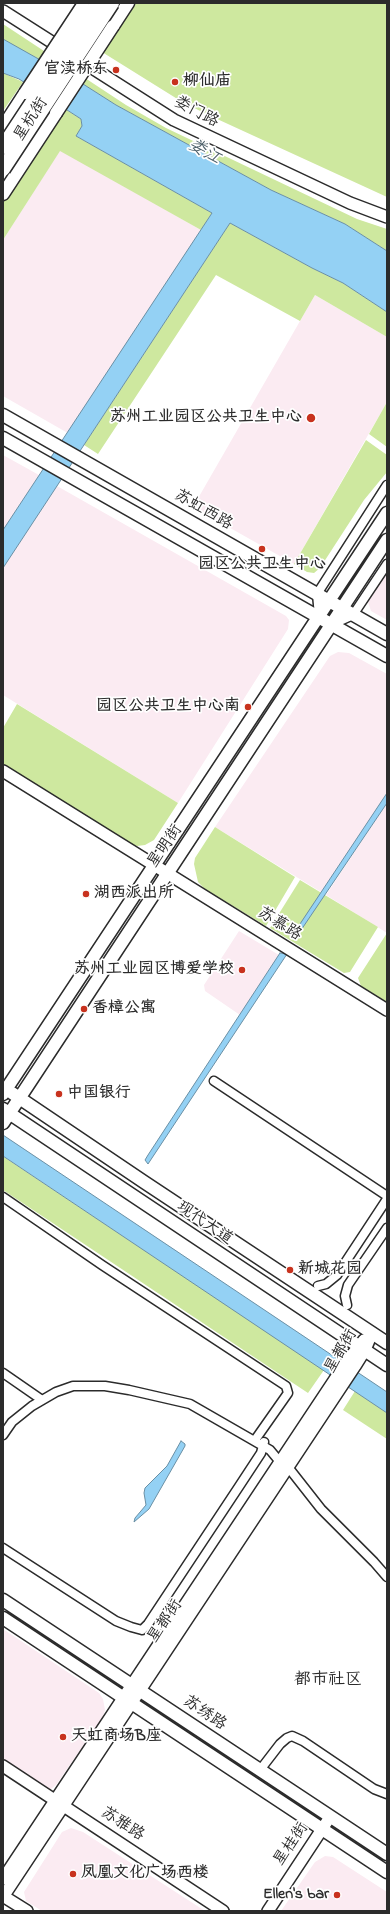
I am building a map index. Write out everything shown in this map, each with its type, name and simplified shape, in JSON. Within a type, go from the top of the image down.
[{"type":"highway","points":[[3,147],[98,3]]},
{"type":"highway","points":[[3,169],[112,3]]},
{"type":"main road","name":"娄门路","points":[[4,3],[178,114],[353,196],[387,209]]},
{"type":"main road","name":"星杭街","points":[[3,194],[128,3]]},
{"type":"main road","name":"星杭街","points":[[3,126],[84,4]]},
{"type":"main road","name":"娄门路","points":[[3,11],[174,120],[350,203],[387,217]]},
{"type":"main road","name":"苏虹西路","points":[[3,415],[387,634]]},
{"type":"main road","points":[[3,438],[319,616],[387,656]]},
{"type":"main road","name":"星明街","points":[[4,1090],[387,513]]},
{"type":"main road","name":"星明街","points":[[5,1115],[19,1098],[387,540]]},
{"type":"main road","name":"苏慕路","points":[[3,772],[387,1010]]},
{"type":"main road","name":"现代大道","points":[[4,1090],[19,1098],[387,1343]]},
{"type":"main road","name":"现代大道","points":[[5,1115],[387,1364]]},
{"type":"main road","name":"星都街","points":[[3,1896],[59,1803],[372,1333]]},
{"type":"main road","name":"苏绣路","points":[[3,1600],[387,1854]]},
{"type":"main road","name":"苏绣路","points":[[3,1618],[387,1872]]},
{"type":"main road","name":"苏雅路","points":[[3,1766],[223,1911]]},
{"type":"main road","name":"星都街","points":[[3,1879],[59,1803]]},
{"type":"main road","name":"星桂街","points":[[268,1911],[330,1817]]},
{"type":"main road","points":[[3,1896],[27,1911]]},
{"type":"street","points":[[319,616],[317,594],[387,485]]},
{"type":"street","points":[[332,624],[353,614],[387,564]]},
{"type":"street","points":[[214,1081],[387,1197],[336,1275],[326,1284],[318,1286]]},
{"type":"street","points":[[3,1197],[286,1386],[288,1392],[255,1440]]},
{"type":"street","points":[[347,1305],[345,1296],[348,1285],[387,1228]]},
{"type":"street","points":[[3,1373],[42,1400]]},
{"type":"street","points":[[3,1435],[12,1422],[42,1400],[62,1389],[73,1386],[105,1386],[136,1391],[190,1404],[270,1450],[284,1464],[318,1505],[387,1577]]},
{"type":"street","points":[[3,1548],[116,1621],[142,1630],[152,1618],[261,1453],[264,1440],[260,1432]]},
{"type":"street","points":[[260,1770],[280,1744],[292,1736],[303,1741],[374,1789],[387,1794]]},
{"type":"shaded area","points":[[60,150],[201,230],[73,436],[3,396],[3,240]]},
{"type":"shaded area","name":"苏州工业园区公共卫生中心","points":[[315,295],[387,337],[387,402],[294,564],[193,507]]},
{"type":"shaded area","points":[[3,455],[39,475],[3,530]]},
{"type":"shaded area","points":[[57,486],[286,616],[289,620],[288,629],[178,803],[3,695],[3,568]]},
{"type":"shaded area","points":[[387,572],[387,620],[371,611],[368,602]]},
{"type":"shaded area","points":[[338,652],[349,653],[387,674],[387,793],[321,892],[215,827],[330,656]]},
{"type":"shaded area","points":[[387,803],[387,933],[326,895]]},
{"type":"shaded area","name":"苏州工业园区博爱学校","points":[[239,931],[279,955],[240,1015],[205,991],[204,985]]},
{"type":"shaded area","points":[[3,1629],[99,1693],[103,1699],[105,1710],[103,1717],[56,1785],[51,1789],[46,1789],[3,1762]]},
{"type":"shaded area","points":[[71,1828],[83,1832],[205,1911],[42,1911],[26,1901],[24,1892],[62,1832]]},
{"type":"shaded area","points":[[325,1856],[333,1857],[387,1892],[387,1911],[281,1911],[315,1862]]},
{"type":"green space","points":[[135,3],[387,3],[387,197],[204,113],[179,100],[102,52]]},
{"type":"green space","points":[[3,24],[126,105],[166,128],[357,219],[387,229],[387,251],[345,224],[271,190],[116,105],[83,84],[11,44],[3,39]]},
{"type":"green space","points":[[3,73],[23,82],[3,111]]},
{"type":"green space","points":[[65,109],[81,119],[82,126],[76,136],[212,213],[201,230],[60,151],[3,240],[3,202]]},
{"type":"green space","points":[[230,223],[312,268],[343,283],[387,312],[387,337],[315,295],[300,321],[216,275],[98,454],[84,445]]},
{"type":"green space","points":[[387,402],[387,447],[369,434]]},
{"type":"green space","points":[[366,440],[387,455],[387,472],[364,500],[320,568],[314,573],[307,572],[294,564]]},
{"type":"green space","points":[[17,704],[178,803],[154,840],[145,845],[137,846],[129,844],[3,767],[3,728]]},
{"type":"green space","points":[[215,827],[295,877],[266,926],[205,889],[198,882],[194,864],[195,858]]},
{"type":"green space","points":[[300,880],[378,927],[350,972],[344,973],[270,928]]},
{"type":"green space","points":[[387,933],[387,1002],[361,986],[358,978]]},
{"type":"green space","points":[[4,1157],[324,1370],[308,1393],[3,1190]]},
{"type":"green space","points":[[355,1391],[387,1413],[387,1439],[343,1410]]},
{"type":"water","points":[[3,39],[83,84],[116,105],[271,190],[345,224],[387,251],[387,312],[343,283],[312,268],[230,223],[3,568],[3,530],[212,213],[76,136],[82,126],[81,119],[19,79],[3,73]]},
{"type":"water","points":[[387,793],[387,803],[295,939],[292,936]]},
{"type":"water","points":[[280,953],[287,954],[148,1164],[145,1160],[148,1155]]},
{"type":"water","points":[[3,1135],[387,1392],[387,1413],[3,1156]]},
{"type":"water","points":[[181,1441],[185,1444],[185,1446],[149,1509],[134,1522],[135,1518],[146,1505],[144,1493],[145,1488],[167,1466]]},
{"type":"place","name":"官渎桥东","points":[[116,70]]},
{"type":"place","name":"柳仙庙","points":[[175,82]]},
{"type":"place","name":"苏州工业园区公共卫生中心","points":[[311,418]]},
{"type":"place","name":"园区公共卫生中心","points":[[262,549]]},
{"type":"place","name":"园区公共卫生中心南","points":[[248,707]]},
{"type":"place","name":"湖西派出所","points":[[86,894]]},
{"type":"place","name":"苏州工业园区博爱学校","points":[[242,970]]},
{"type":"place","name":"香樟公寓","points":[[84,1009]]},
{"type":"place","name":"中国银行","points":[[59,1094]]},
{"type":"place","name":"新城花园","points":[[290,1270]]},
{"type":"place","name":"天虹商场B座","points":[[63,1737]]},
{"type":"place","name":"凤凰文化广场西楼","points":[[73,1874]]},
{"type":"place","name":"Ellen's bar","points":[[337,1895]]},
{"type":"district","name":"都市社区","points":[[328,1681]]},
{"type":"water label","name":"娄江","points":[[204,153]]}]
